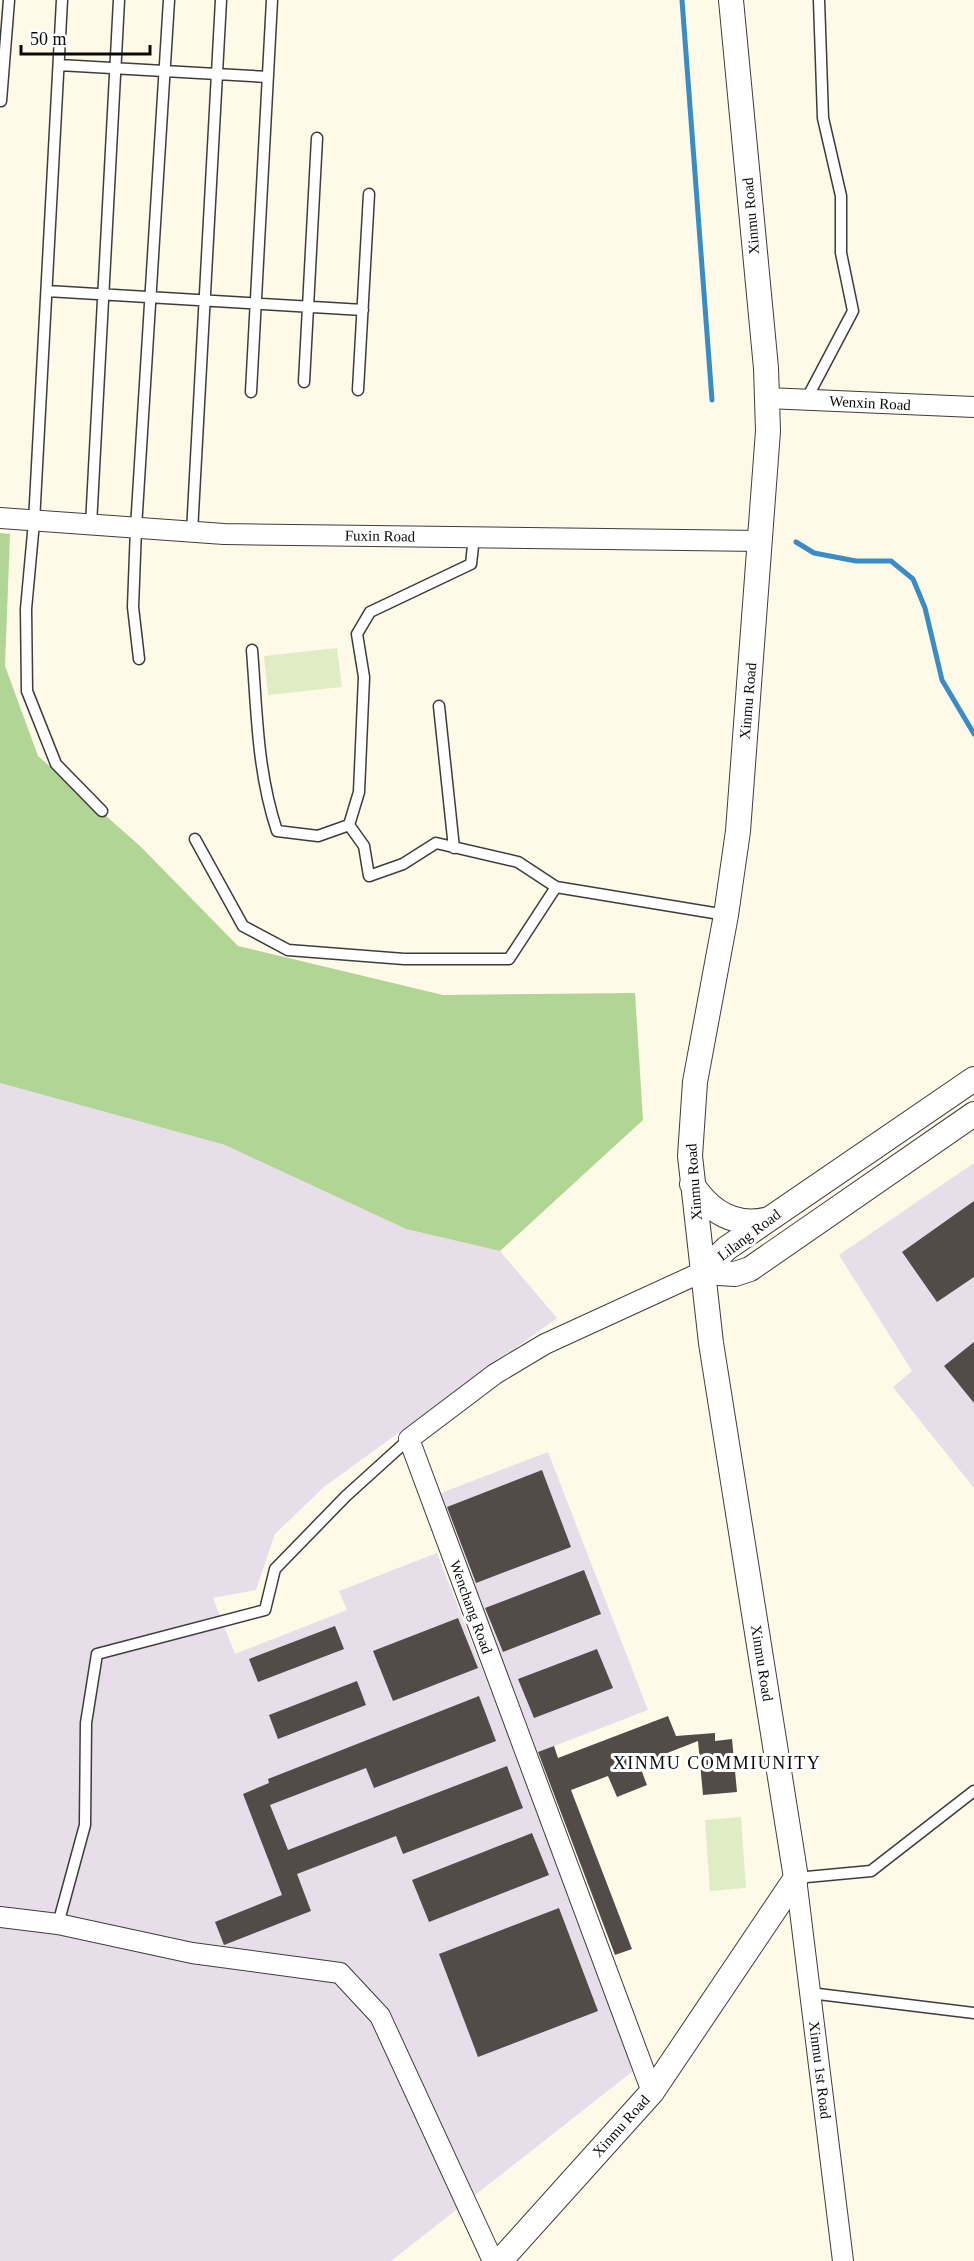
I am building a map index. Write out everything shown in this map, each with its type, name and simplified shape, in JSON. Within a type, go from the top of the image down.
[{"type":"street","name":"Xinmu Road","points":[[500,2261],[652,2092],[796,1878],[712,1354],[692,1184],[691,1118],[695,1082],[726,915],[738,831],[768,431],[767,398],[731,0]]},
{"type":"street","name":"Wenxin Road","points":[[767,398],[974,407]]},
{"type":"street","name":"Fuxin Road","points":[[0,518],[192,532],[761,541]]},
{"type":"street","name":"Lilang Road","points":[[702,1272],[727,1248],[974,1079]]},
{"type":"street","name":"Lilang Road","points":[[702,1272],[735,1274],[750,1269],[974,1114]]},
{"type":"street","points":[[692,1184],[703,1201],[727,1218],[756,1222],[771,1218]]},
{"type":"street","points":[[409,1439],[495,1374],[545,1344],[702,1272]]},
{"type":"street","name":"Wenchang Road","points":[[409,1439],[652,2092]]},
{"type":"street","name":"Xinmu 1st Road","points":[[796,1878],[843,2261]]},
{"type":"street","points":[[0,1917],[58,1924],[192,1953],[340,1973],[380,2016],[493,2261]]},
{"type":"lane","points":[[1,101],[9,0]]},
{"type":"lane","points":[[62,0],[34,522],[26,609],[27,691],[56,764],[102,811]]},
{"type":"lane","points":[[91,525],[119,0]]},
{"type":"lane","points":[[139,659],[133,607],[136,528],[169,0]]},
{"type":"lane","points":[[192,532],[221,0]]},
{"type":"lane","points":[[251,392],[272,0]]},
{"type":"lane","points":[[806,400],[853,311],[841,253],[842,196],[823,118],[819,0]]},
{"type":"lane","points":[[59,65],[268,77]]},
{"type":"lane","points":[[304,382],[317,138]]},
{"type":"lane","points":[[358,390],[369,194]]},
{"type":"lane","points":[[46,291],[363,310]]},
{"type":"lane","points":[[349,825],[359,792],[364,677],[357,634],[370,612],[471,564],[474,537]]},
{"type":"lane","points":[[252,650],[257,741],[266,799],[277,831],[318,836],[349,825]]},
{"type":"lane","points":[[439,706],[454,848]]},
{"type":"lane","points":[[349,825],[364,846],[369,876],[403,864],[436,843],[518,862],[556,887],[726,915]]},
{"type":"lane","points":[[195,839],[243,926],[288,950],[404,959],[509,959],[556,887]]},
{"type":"lane","points":[[58,1924],[85,1825],[86,1723],[97,1654],[265,1610],[275,1569],[346,1496],[409,1439]]},
{"type":"lane","points":[[796,1878],[871,1871],[974,1791]]},
{"type":"lane","points":[[810,1993],[974,2013]]},
{"type":"shaded area","points":[[0,1083],[225,1145],[406,1229],[500,1251],[557,1318],[324,1487],[275,1534],[256,1590],[213,1598],[235,1654],[347,1610],[339,1591],[437,1553],[637,2068],[391,2261],[0,2261]]},
{"type":"shaded area","points":[[974,1163],[974,1488],[893,1387],[912,1371],[839,1255]]},
{"type":"shaded area","points":[[548,1452],[648,1710],[536,1753],[436,1495]]},
{"type":"green space","points":[[0,533],[10,534],[5,666],[38,756],[140,846],[238,946],[443,995],[635,993],[643,1120],[500,1251],[406,1229],[225,1145],[0,1083]]},
{"type":"green space","points":[[337,648],[342,687],[268,695],[264,656]]},
{"type":"green space","points":[[741,1817],[746,1888],[710,1891],[705,1820]]},
{"type":"building","points":[[974,1201],[974,1277],[937,1302],[902,1252]]},
{"type":"building","points":[[974,1342],[974,1403],[944,1366]]},
{"type":"building","points":[[542,1470],[571,1547],[476,1583],[447,1507]]},
{"type":"building","points":[[584,1570],[601,1614],[503,1652],[485,1608]]},
{"type":"building","points":[[458,1618],[478,1668],[393,1701],[373,1651]]},
{"type":"building","points":[[335,1626],[344,1649],[258,1682],[249,1659]]},
{"type":"building","points":[[597,1649],[613,1688],[534,1718],[518,1679]]},
{"type":"building","points":[[357,1681],[366,1705],[278,1739],[269,1715]]},
{"type":"building","points":[[479,1696],[496,1741],[374,1788],[366,1768],[270,1805],[288,1850],[507,1766],[523,1808],[403,1854],[396,1836],[297,1874],[311,1911],[224,1945],[215,1922],[282,1895],[243,1794],[269,1783],[268,1779]]},
{"type":"building","points":[[668,1716],[676,1736],[715,1733],[715,1741],[732,1739],[737,1792],[703,1795],[698,1741],[639,1764],[647,1785],[617,1797],[608,1776],[571,1790],[632,1949],[615,1955],[538,1752],[554,1746],[558,1758]]},
{"type":"building","points":[[532,1833],[549,1875],[429,1922],[412,1880]]},
{"type":"building","points":[[559,1908],[598,2011],[478,2057],[439,1954]]},
{"type":"waterway","points":[[682,0],[712,400]]},
{"type":"waterway","points":[[796,542],[814,553],[856,561],[891,561],[913,579],[925,608],[942,680],[974,734]]},
{"type":"district","name":"XINMU COMMIUNITY","points":[[717,1763]]}]
